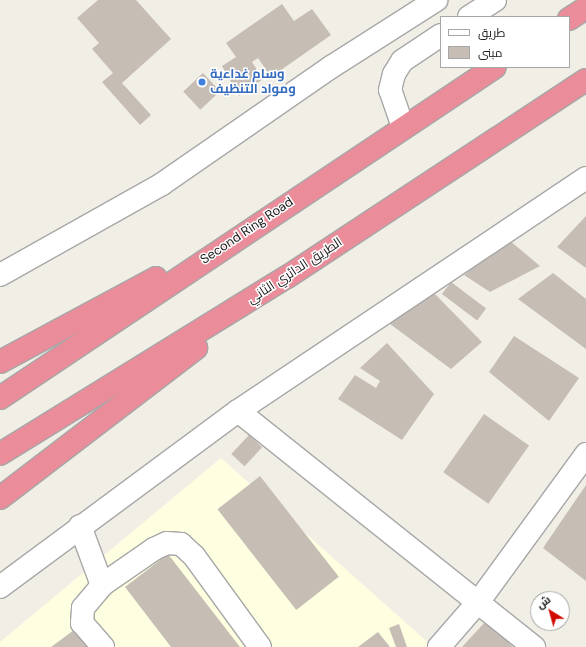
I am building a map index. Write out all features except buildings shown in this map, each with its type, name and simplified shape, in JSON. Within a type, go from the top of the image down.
[{"type":"highway","points":[[570,18],[586,8]]},
{"type":"highway","name":"Second Ring Road","points":[[0,398],[402,127],[493,68]]},
{"type":"highway","name":"الطريق الدائري الثاني","points":[[0,454],[287,277],[586,80]]},
{"type":"highway","points":[[0,362],[251,228]]},
{"type":"highway","points":[[0,498],[287,277]]},
{"type":"street","points":[[0,275],[162,184],[331,67],[436,0]]},
{"type":"street","points":[[471,16],[495,0]]},
{"type":"street","points":[[402,127],[390,90],[394,74],[402,61],[440,37]]},
{"type":"street","points":[[0,586],[238,411],[586,178]]},
{"type":"street","points":[[238,411],[479,601],[534,647]]},
{"type":"street","points":[[439,647],[479,601],[586,454]]},
{"type":"street","points":[[80,526],[102,585]]},
{"type":"street","points":[[103,647],[82,623],[82,614],[87,603],[102,585],[154,549],[167,543],[181,544],[194,556],[260,647]]},
{"type":"shaded area","points":[[221,458],[433,647],[0,647],[0,642]]},
{"type":"place","name":"وسام غداءية ومواد التنظيف","points":[[202,82]]}]
